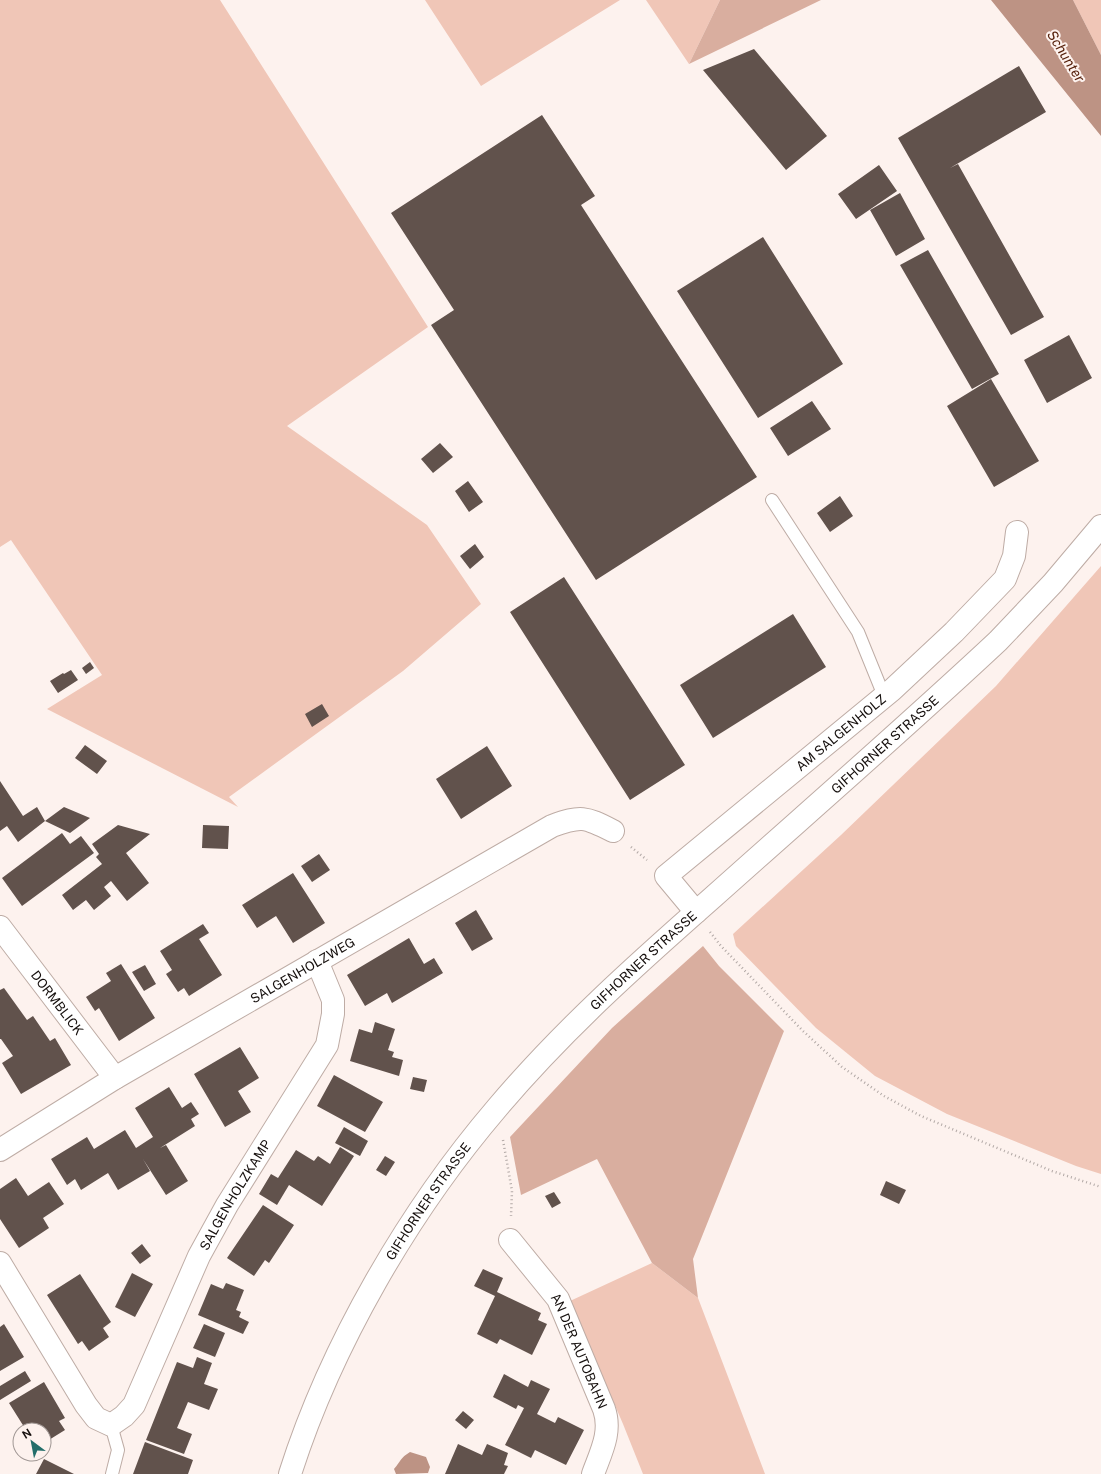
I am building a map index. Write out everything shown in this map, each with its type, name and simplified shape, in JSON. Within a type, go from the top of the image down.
[{"type":"street","name":"GIFHORNER STRASSE","points":[[290,1474],[336,1359],[367,1299],[425,1203],[459,1155],[496,1108],[545,1055],[605,995],[998,642],[1053,583],[1101,526]]},
{"type":"street","name":"AM SALGENHOLZ","points":[[666,876],[884,696],[954,632],[1005,579],[1014,556],[1017,532]]},
{"type":"street","name":"SALGENHOLZWEG","points":[[0,1150],[115,1078],[552,826],[575,818],[593,821],[613,831]]},
{"type":"street","points":[[666,876],[696,912]]},
{"type":"street","name":"DORMBLICK","points":[[0,927],[115,1078]]},
{"type":"street","name":"SALGENHOLZKAMP","points":[[111,1425],[124,1416],[134,1405],[187,1283],[223,1211],[327,1045],[333,1014],[333,1000],[317,961]]},
{"type":"street","name":"AN DER AUTOBAHN","points":[[510,1240],[558,1299],[608,1420],[607,1431],[593,1474]]},
{"type":"street","points":[[0,1263],[86,1405],[96,1418],[111,1425]]},
{"type":"lane","points":[[772,500],[858,632],[884,696]]},
{"type":"lane","points":[[111,1425],[118,1450],[112,1474]]},
{"type":"path","points":[[613,831],[666,876]]},
{"type":"path","points":[[696,912],[721,946],[803,1031],[842,1067],[884,1096],[921,1116],[1052,1171],[1101,1187]]},
{"type":"path","points":[[496,1108],[512,1192],[510,1240]]},
{"type":"shaded area","points":[[0,0],[220,0],[428,327],[287,426],[427,525],[481,604],[403,671],[229,797],[238,807],[47,709],[102,675],[11,540],[0,547]]},
{"type":"shaded area","points":[[425,0],[620,0],[481,86]]},
{"type":"shaded area","points":[[646,0],[720,0],[689,64]]},
{"type":"shaded area","points":[[720,0],[821,0],[689,64]]},
{"type":"shaded area","points":[[1073,0],[1101,0],[1101,55]]},
{"type":"shaded area","points":[[1101,566],[1101,1174],[1076,1166],[947,1114],[875,1076],[816,1028],[736,946],[733,934],[841,835],[996,686]]},
{"type":"shaded area","points":[[703,946],[719,966],[784,1031],[693,1259],[698,1298],[652,1263],[597,1159],[521,1195],[510,1137],[612,1028]]},
{"type":"shaded area","points":[[652,1263],[698,1298],[765,1474],[643,1474],[570,1301]]},
{"type":"water","name":"Schunter","points":[[991,0],[1073,0],[1101,55],[1101,136]]},
{"type":"water","points":[[410,1452],[426,1457],[430,1467],[428,1473],[396,1474],[394,1469],[402,1458]]},
{"type":"building","points":[[754,49],[827,136],[786,170],[703,70]]},
{"type":"building","points":[[1019,66],[1046,112],[950,168],[958,164],[1044,317],[1011,335],[898,138]]},
{"type":"building","points":[[542,115],[595,196],[581,205],[757,477],[596,580],[431,325],[454,310],[391,213]]},
{"type":"building","points":[[879,165],[897,191],[856,219],[838,194]]},
{"type":"building","points":[[900,193],[925,239],[896,256],[870,210]]},
{"type":"building","points":[[763,237],[843,364],[758,418],[677,291]]},
{"type":"building","points":[[928,250],[999,374],[972,389],[900,265]]},
{"type":"building","points":[[1069,335],[1092,378],[1047,403],[1024,360]]},
{"type":"building","points":[[991,379],[1039,461],[994,487],[947,406]]},
{"type":"building","points":[[812,401],[831,429],[788,456],[770,428]]},
{"type":"building","points":[[440,443],[453,457],[433,473],[421,459]]},
{"type":"building","points":[[468,481],[483,502],[469,512],[455,491]]},
{"type":"building","points":[[840,496],[853,516],[830,532],[817,513]]},
{"type":"building","points":[[475,544],[484,557],[470,569],[460,556]]},
{"type":"building","points":[[564,577],[685,765],[630,800],[510,612]]},
{"type":"building","points":[[793,614],[826,667],[713,738],[680,685]]},
{"type":"building","points":[[90,662],[94,668],[86,674],[82,668]]},
{"type":"building","points":[[71,670],[78,680],[58,693],[50,681]]},
{"type":"building","points":[[322,704],[329,716],[312,727],[305,714]]},
{"type":"building","points":[[85,745],[107,761],[97,774],[75,758]]},
{"type":"building","points":[[487,746],[512,786],[461,819],[436,779]]},
{"type":"building","points":[[0,781],[23,816],[37,807],[45,821],[18,842],[7,826],[0,831]]},
{"type":"building","points":[[64,807],[90,818],[70,833],[45,821]]},
{"type":"building","points":[[118,825],[150,834],[126,853],[149,883],[127,901],[111,881],[104,887],[111,896],[94,910],[86,900],[73,910],[62,895],[102,864],[96,857],[99,854],[92,844]]},
{"type":"building","points":[[203,825],[229,826],[228,849],[202,848]]},
{"type":"building","points":[[62,833],[70,844],[81,836],[94,853],[22,906],[2,878]]},
{"type":"building","points":[[319,854],[330,870],[312,882],[301,866]]},
{"type":"building","points":[[293,873],[325,923],[293,943],[276,916],[257,928],[242,905]]},
{"type":"building","points":[[476,910],[493,939],[472,951],[455,923]]},
{"type":"building","points":[[203,924],[209,933],[199,939],[222,975],[189,996],[184,988],[178,992],[166,974],[172,970],[160,951]]},
{"type":"building","points":[[409,938],[424,964],[434,958],[443,973],[392,1003],[387,993],[365,1006],[347,975]]},
{"type":"building","points":[[121,964],[155,1018],[119,1041],[99,1008],[95,1011],[86,997],[111,981],[106,973]]},
{"type":"building","points":[[145,965],[156,984],[144,991],[132,972]]},
{"type":"building","points":[[4,988],[27,1020],[33,1016],[50,1041],[55,1038],[71,1065],[21,1094],[2,1063],[13,1056],[0,1039],[0,990]]},
{"type":"building","points":[[375,1022],[395,1029],[388,1050],[394,1052],[392,1057],[403,1060],[399,1076],[350,1061],[359,1029],[372,1033]]},
{"type":"building","points":[[240,1047],[259,1078],[238,1091],[251,1112],[225,1127],[194,1074]]},
{"type":"building","points":[[334,1075],[383,1102],[365,1132],[317,1106]]},
{"type":"building","points":[[413,1077],[427,1080],[424,1092],[410,1089]]},
{"type":"building","points":[[169,1087],[182,1108],[191,1102],[199,1114],[191,1119],[195,1126],[160,1148],[166,1145],[188,1181],[166,1195],[143,1159],[150,1171],[118,1190],[108,1173],[81,1190],[75,1179],[67,1185],[51,1159],[87,1137],[94,1149],[125,1130],[136,1148],[153,1137],[135,1108]]},
{"type":"building","points":[[344,1127],[368,1141],[360,1156],[335,1143]]},
{"type":"building","points":[[340,1147],[354,1156],[322,1206],[289,1185],[277,1205],[259,1194],[271,1174],[278,1178],[296,1150],[314,1161],[318,1156],[330,1164]]},
{"type":"building","points":[[385,1156],[395,1162],[386,1176],[376,1170]]},
{"type":"building","points":[[16,1178],[28,1196],[49,1182],[64,1204],[43,1218],[49,1228],[19,1248],[0,1219],[0,1189]]},
{"type":"building","points":[[886,1181],[906,1190],[899,1204],[880,1195]]},
{"type":"building","points":[[554,1192],[561,1203],[552,1208],[545,1196]]},
{"type":"building","points":[[263,1205],[294,1225],[269,1263],[265,1260],[254,1276],[227,1258]]},
{"type":"building","points":[[142,1244],[151,1256],[140,1264],[131,1253]]},
{"type":"building","points":[[483,1269],[503,1278],[497,1292],[541,1313],[538,1320],[547,1324],[532,1355],[500,1339],[497,1344],[477,1334],[495,1296],[474,1286]]},
{"type":"building","points":[[132,1273],[153,1284],[135,1317],[115,1307]]},
{"type":"building","points":[[80,1274],[111,1322],[103,1328],[109,1337],[89,1351],[82,1341],[78,1344],[47,1295]]},
{"type":"building","points":[[226,1283],[244,1290],[236,1310],[241,1312],[239,1317],[249,1322],[243,1334],[198,1315],[211,1284],[223,1289]]},
{"type":"building","points":[[4,1324],[24,1357],[0,1371],[0,1327]]},
{"type":"building","points":[[204,1324],[225,1333],[215,1357],[193,1348]]},
{"type":"building","points":[[197,1357],[212,1363],[204,1384],[218,1389],[209,1410],[188,1402],[177,1428],[192,1434],[184,1454],[146,1440],[177,1362],[193,1368]]},
{"type":"building","points":[[25,1371],[31,1381],[0,1400],[0,1386]]},
{"type":"building","points":[[504,1374],[528,1387],[531,1380],[550,1389],[537,1414],[555,1423],[558,1417],[584,1430],[566,1465],[535,1450],[531,1458],[505,1445],[524,1408],[518,1405],[516,1409],[493,1397]]},
{"type":"building","points":[[44,1382],[65,1418],[59,1421],[65,1430],[52,1438],[52,1422],[21,1422],[9,1403]]},
{"type":"building","points":[[463,1411],[474,1420],[466,1429],[455,1420]]},
{"type":"building","points":[[145,1442],[193,1460],[188,1474],[133,1474]]},
{"type":"building","points":[[458,1444],[482,1455],[487,1444],[508,1453],[504,1465],[508,1466],[504,1474],[445,1474]]},
{"type":"building","points":[[42,1462],[50,1462],[74,1474],[36,1474]]}]
